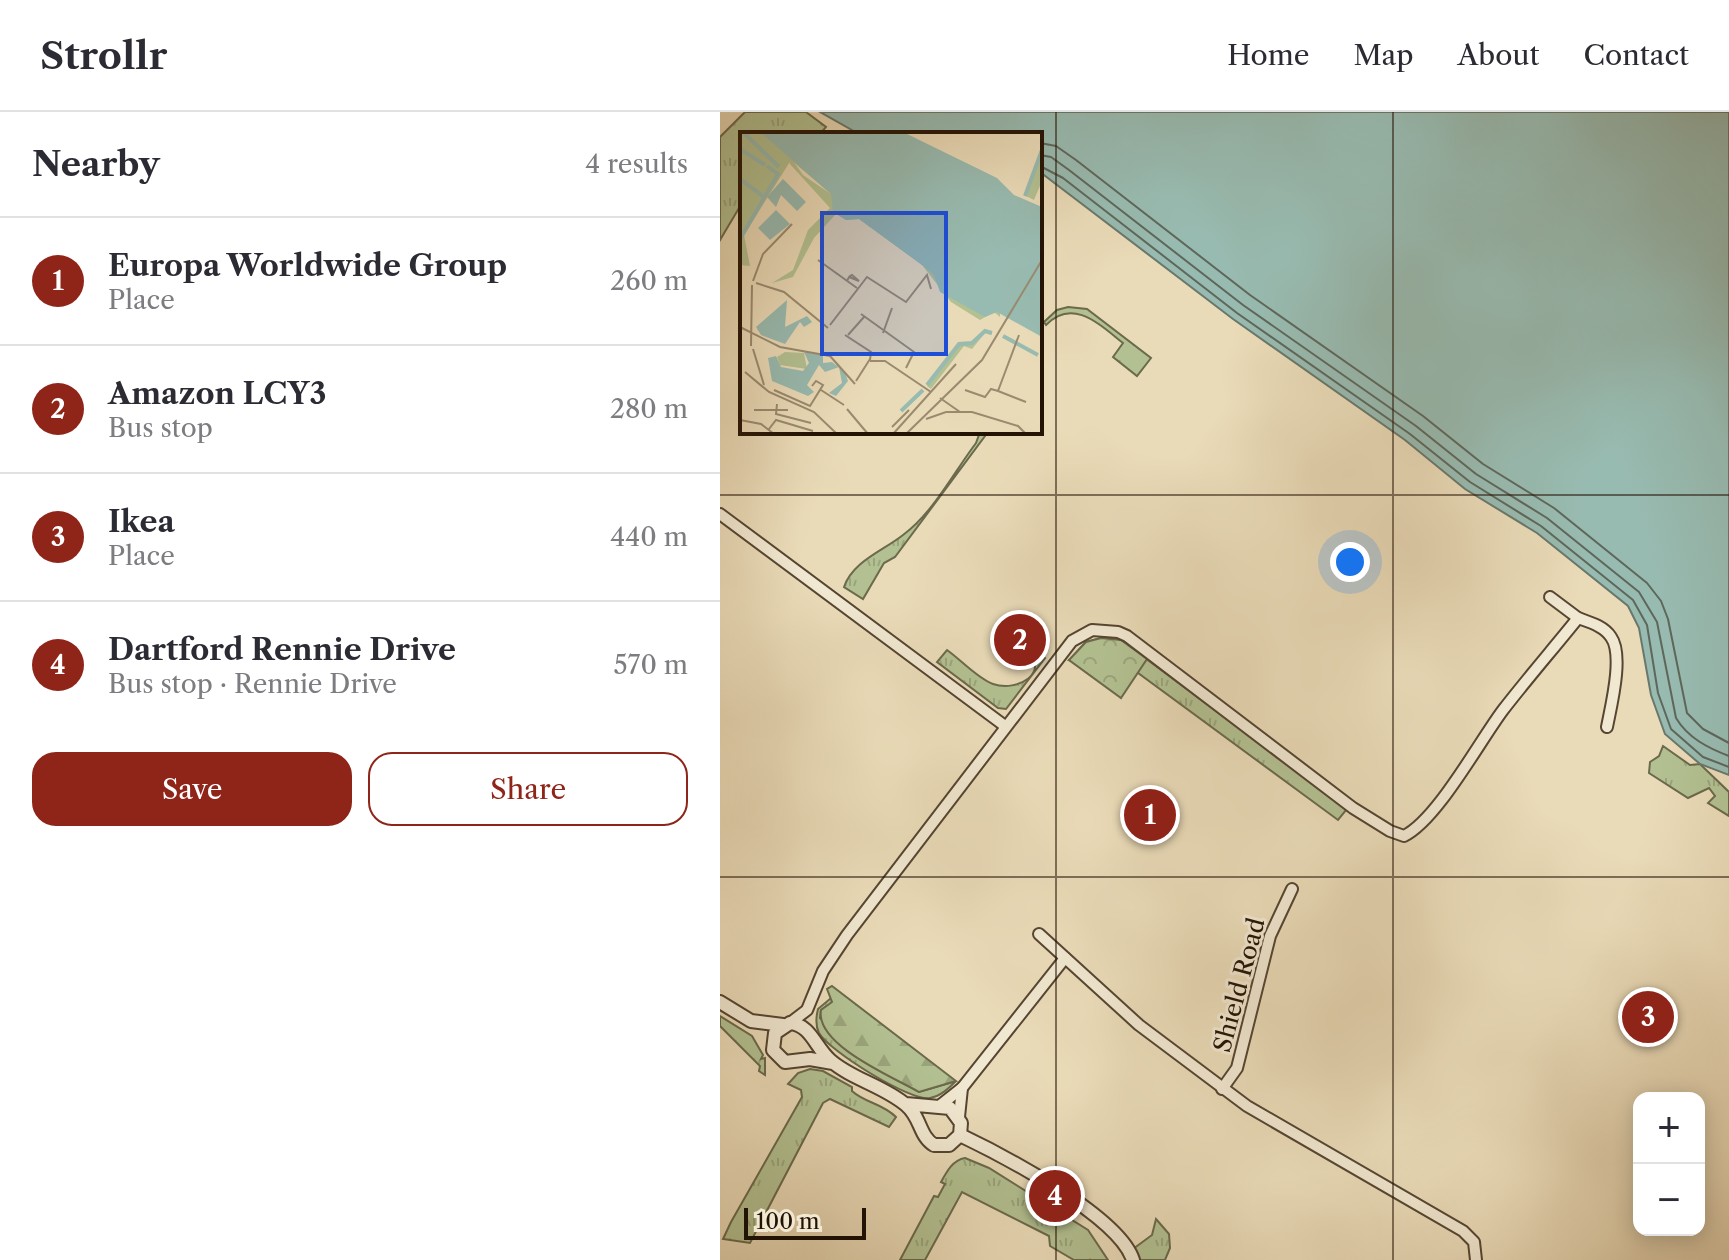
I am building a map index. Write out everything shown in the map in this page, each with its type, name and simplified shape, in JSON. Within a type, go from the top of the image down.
[{"type":"street","points":[[720,514],[1005,726]]},
{"type":"street","points":[[1550,597],[1578,618],[1598,625],[1611,636],[1616,649],[1607,727]]},
{"type":"street","points":[[803,1060],[811,1052],[809,1005],[823,971],[847,935],[1072,641],[1092,630],[1118,632],[1147,650],[1353,808],[1404,836],[1415,831],[1442,798],[1502,711],[1578,618]]},
{"type":"street","name":"Shield Road","points":[[1222,1089],[1237,1068],[1270,936],[1292,889]]},
{"type":"street","points":[[1039,934],[1139,1025],[1222,1089],[1463,1231],[1474,1242],[1476,1260]]},
{"type":"street","points":[[921,1124],[935,1108],[962,1088],[1065,958]]},
{"type":"street","points":[[720,1002],[751,1021],[772,1045],[776,1055],[785,1062],[833,1063]]},
{"type":"street","points":[[772,1045],[775,1033],[809,1005]]},
{"type":"street","points":[[751,1021],[787,1024],[810,1035],[833,1063],[906,1104],[950,1108],[959,1117]]},
{"type":"street","points":[[960,1135],[962,1088]]},
{"type":"street","points":[[906,1104],[921,1124],[924,1137],[934,1145],[949,1145],[960,1135]]},
{"type":"street","points":[[960,1135],[1010,1159],[1074,1201],[1121,1239],[1133,1260]]},
{"type":"street","points":[[1121,1239],[1125,1260]]},
{"type":"green space","points":[[745,112],[806,112],[826,127],[822,132],[740,132],[740,206],[720,240],[720,137]]},
{"type":"green space","points":[[1068,307],[1087,309],[1151,358],[1137,376],[1113,357],[1123,343],[1096,322],[1066,313],[1046,325],[1044,322],[1057,310]]},
{"type":"green space","points":[[979,434],[987,434],[895,557],[884,563],[863,599],[844,587],[861,563],[914,526],[976,443]]},
{"type":"green space","points":[[1101,638],[1121,640],[1347,809],[1338,820],[1138,673],[1069,660],[1086,642]]},
{"type":"green space","points":[[1101,638],[1121,640],[1147,659],[1121,698],[1069,660],[1086,642]]},
{"type":"green space","points":[[1029,642],[1045,658],[1006,709],[998,708],[937,662],[947,650],[987,681],[1002,686],[1012,685],[1021,683],[1033,672],[1033,656],[1026,646]]},
{"type":"green space","points":[[1663,746],[1690,765],[1700,764],[1729,792],[1729,816],[1708,803],[1715,796],[1709,788],[1688,798],[1649,773],[1650,762],[1659,756]]},
{"type":"green space","points":[[832,986],[956,1081],[919,1092],[875,1069],[843,1047],[822,1023],[821,1010],[832,1002],[827,989]]},
{"type":"green space","points":[[831,998],[833,1002],[821,1010],[820,1018],[891,1075],[919,1092],[956,1081],[938,1095],[920,1097],[889,1084],[854,1063],[819,1033],[816,1021],[818,1009]]},
{"type":"green space","points":[[720,1016],[752,1036],[763,1055],[761,1059],[765,1058],[765,1075],[759,1071],[760,1066],[720,1026]]},
{"type":"green space","points":[[810,1069],[823,1071],[852,1087],[857,1095],[896,1117],[889,1127],[830,1099],[823,1103],[750,1243],[723,1239],[802,1097],[801,1090],[788,1084],[798,1073]]},
{"type":"green space","points":[[965,1158],[989,1168],[1088,1230],[1108,1260],[1074,1260],[1050,1246],[1049,1236],[962,1192],[925,1260],[900,1260],[934,1196],[938,1197],[945,1184],[941,1182],[946,1174],[954,1164]]},
{"type":"green space","points":[[1156,1219],[1169,1234],[1170,1248],[1165,1260],[1139,1260],[1133,1249],[1152,1235]]},
{"type":"water","points":[[820,112],[1729,112],[1729,775],[1700,764],[1665,734],[1651,695],[1639,628],[1628,606],[1537,533],[1465,489],[1405,440],[1233,319],[1042,174],[1042,132],[855,132]]},
{"type":"place","name":"Amazon LCY3","points":[[1020,640]]},
{"type":"place","name":"Europa Worldwide Group","points":[[1150,815]]},
{"type":"place","name":"Ikea","points":[[1648,1017]]},
{"type":"place","name":"Dartford Rennie Drive","points":[[1055,1196]]}]
